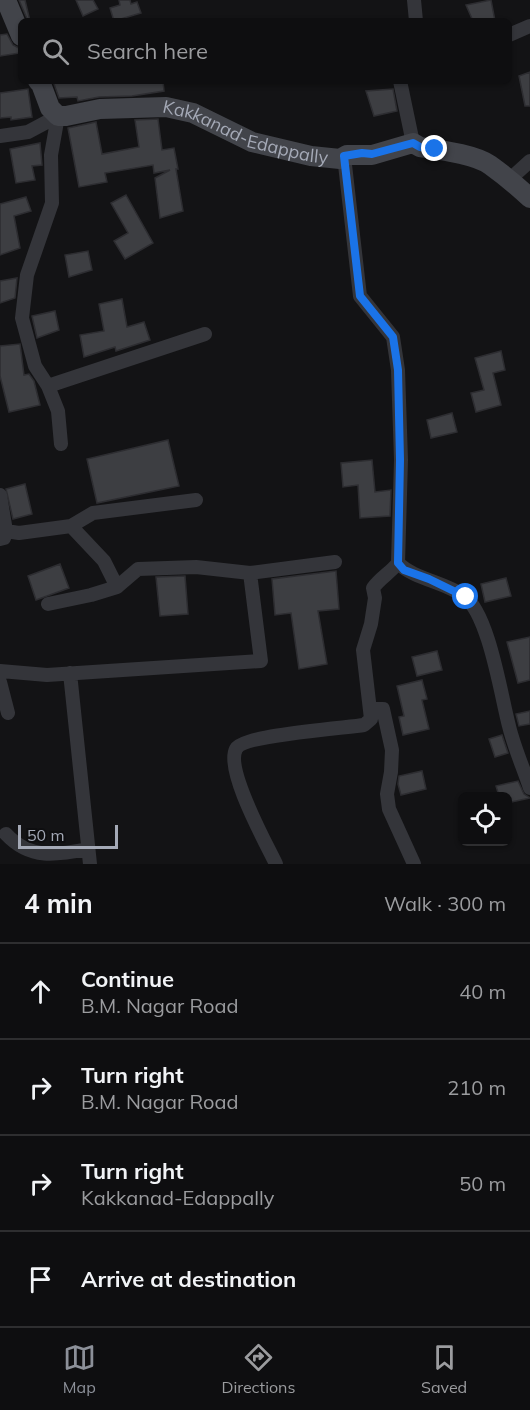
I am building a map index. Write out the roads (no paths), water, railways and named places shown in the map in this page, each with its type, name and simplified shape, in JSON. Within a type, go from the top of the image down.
[{"type":"street","points":[[6,0],[18,29]]},
{"type":"street","points":[[414,0],[416,18]]},
{"type":"street","points":[[512,34],[530,26]]},
{"type":"street","points":[[41,84],[50,108],[58,116]]},
{"type":"street","points":[[401,84],[413,143],[420,147],[473,158],[489,164],[510,179],[530,198]]},
{"type":"street","name":"Kakkanad-Edappally","points":[[58,116],[100,109],[166,107],[193,113],[252,142],[311,156],[340,159],[344,156],[372,154],[413,143]]},
{"type":"street","points":[[0,136],[28,132],[58,116]]},
{"type":"street","points":[[58,116],[51,155],[52,203],[27,274],[22,318],[35,366],[48,386],[58,411],[61,444]]},
{"type":"street","points":[[276,864],[240,785],[235,768],[236,749],[245,742],[364,725],[371,719],[363,650],[375,598],[373,588],[398,563],[400,460],[398,370],[393,337],[360,296],[344,156]]},
{"type":"street","points":[[510,179],[530,161]]},
{"type":"street","points":[[48,386],[205,334]]},
{"type":"street","points":[[0,495],[3,535],[71,526],[93,513],[196,500]]},
{"type":"street","points":[[71,526],[104,561],[117,587]]},
{"type":"street","points":[[48,604],[117,587],[138,569],[196,567],[250,573],[335,562]]},
{"type":"street","points":[[398,563],[404,570],[466,597],[478,616],[489,641],[509,729],[530,788]]},
{"type":"street","points":[[0,671],[47,675],[261,661],[250,573]]},
{"type":"street","points":[[70,673],[90,864]]},
{"type":"street","points":[[0,682],[8,713]]},
{"type":"street","points":[[370,709],[383,709],[392,750],[387,794],[389,809],[414,864]]},
{"type":"street","points":[[6,834],[16,845],[48,855],[88,849]]}]
